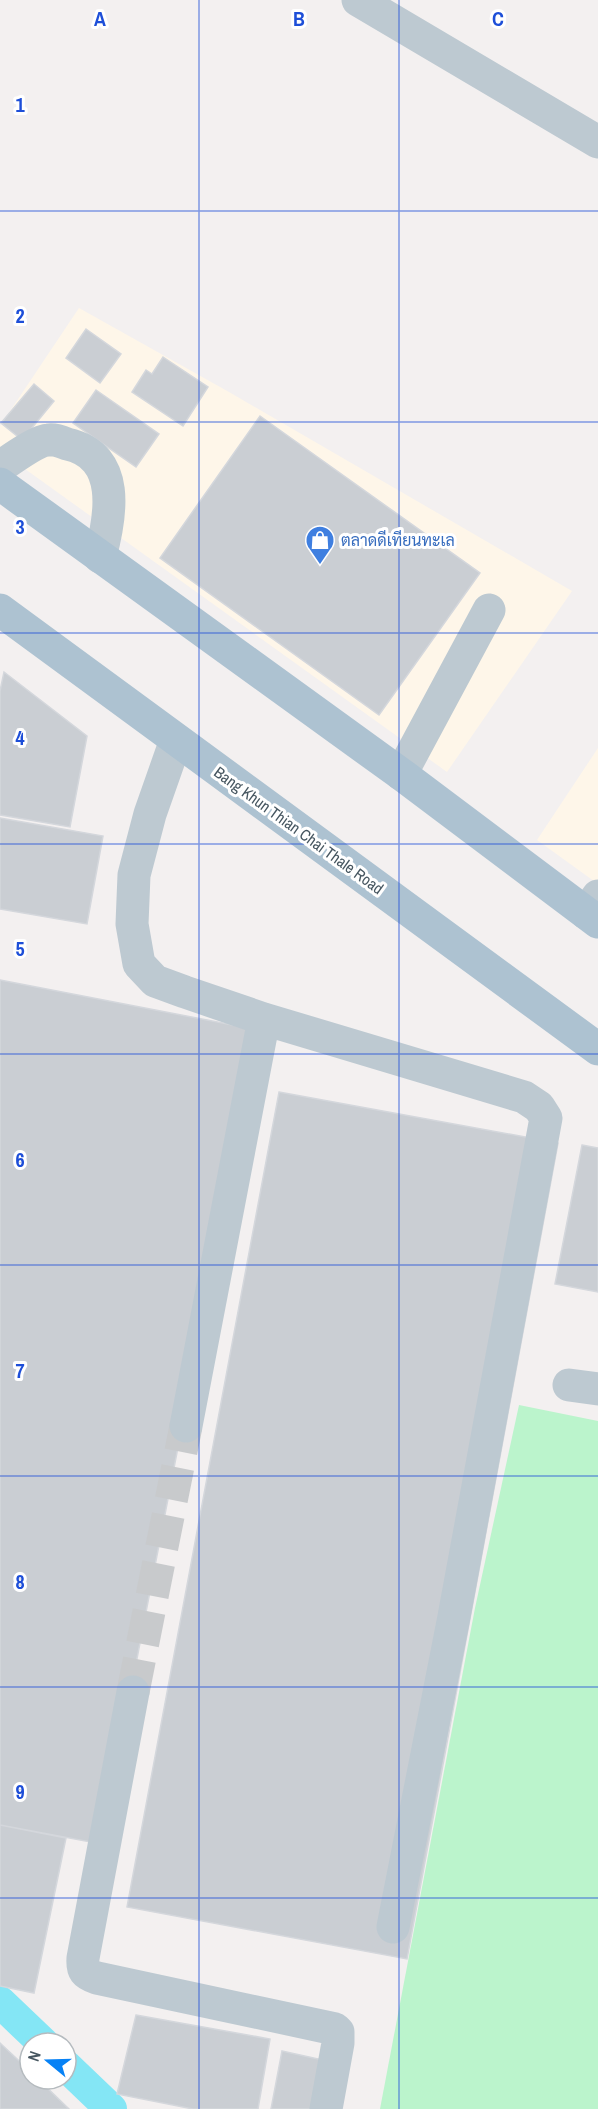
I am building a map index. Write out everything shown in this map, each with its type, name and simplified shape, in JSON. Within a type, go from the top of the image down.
[{"type":"main road","points":[[0,484],[401,774],[594,910]]},
{"type":"main road","name":"Bang Khun Thian Chai Thale Road","points":[[0,610],[598,1049]]},
{"type":"street","points":[[358,0],[598,142]]},
{"type":"street","points":[[0,467],[48,439],[77,446],[93,456],[102,466],[110,496],[108,527],[100,557]]},
{"type":"street","points":[[401,774],[489,610]]},
{"type":"street","points":[[176,740],[150,814],[134,874],[132,924],[139,964],[155,981],[264,1019],[524,1097],[539,1107],[546,1118],[455,1610],[393,1927]]},
{"type":"street","points":[[186,1426],[264,1019]]},
{"type":"street","points":[[133,1692],[83,1958],[83,1970],[97,1978],[335,2029],[338,2032],[338,2043],[326,2109]]},
{"type":"shaded area","points":[[79,308],[229,392],[572,591],[447,772],[0,451],[0,426]]},
{"type":"shaded area","points":[[598,748],[598,884],[537,840]]},
{"type":"green space","points":[[519,1405],[598,1421],[598,2109],[380,2109],[475,1608]]},
{"type":"building","points":[[86,329],[121,354],[100,383],[66,358]]},
{"type":"building","points":[[163,357],[208,387],[183,426],[132,392],[146,370],[152,374]]},
{"type":"building","points":[[34,384],[54,401],[22,440],[1,423]]},
{"type":"building","points":[[96,390],[159,434],[136,467],[73,423]]},
{"type":"building","name":"ตลาดดีเทียนทะเล","points":[[260,416],[480,573],[379,715],[160,558]]},
{"type":"building","points":[[4,672],[87,736],[70,827],[0,815],[0,691]]},
{"type":"building","points":[[0,818],[103,836],[87,924],[0,909]]},
{"type":"building","points":[[0,980],[259,1030],[101,1844],[0,1825]]},
{"type":"building","points":[[279,1092],[558,1143],[407,1959],[127,1907]]},
{"type":"building","points":[[582,1145],[598,1148],[598,1292],[555,1284]]},
{"type":"building","points":[[0,1825],[66,1838],[34,1993],[0,1986]]},
{"type":"building","points":[[136,2015],[270,2039],[258,2109],[193,2109],[117,2094]]},
{"type":"building","points":[[0,2043],[18,2060],[18,2091],[50,2091],[69,2109],[0,2109]]},
{"type":"building","points":[[282,2051],[323,2060],[314,2109],[271,2109]]},
{"type":"waterway","points":[[0,2002],[30,2031]]},
{"type":"waterway","points":[[78,2077],[111,2109]]},
{"type":"tunnel","points":[[133,1692],[186,1426]]},
{"type":"place","name":"ตลาดดีเทียนทะเล","points":[[320,566]]}]
